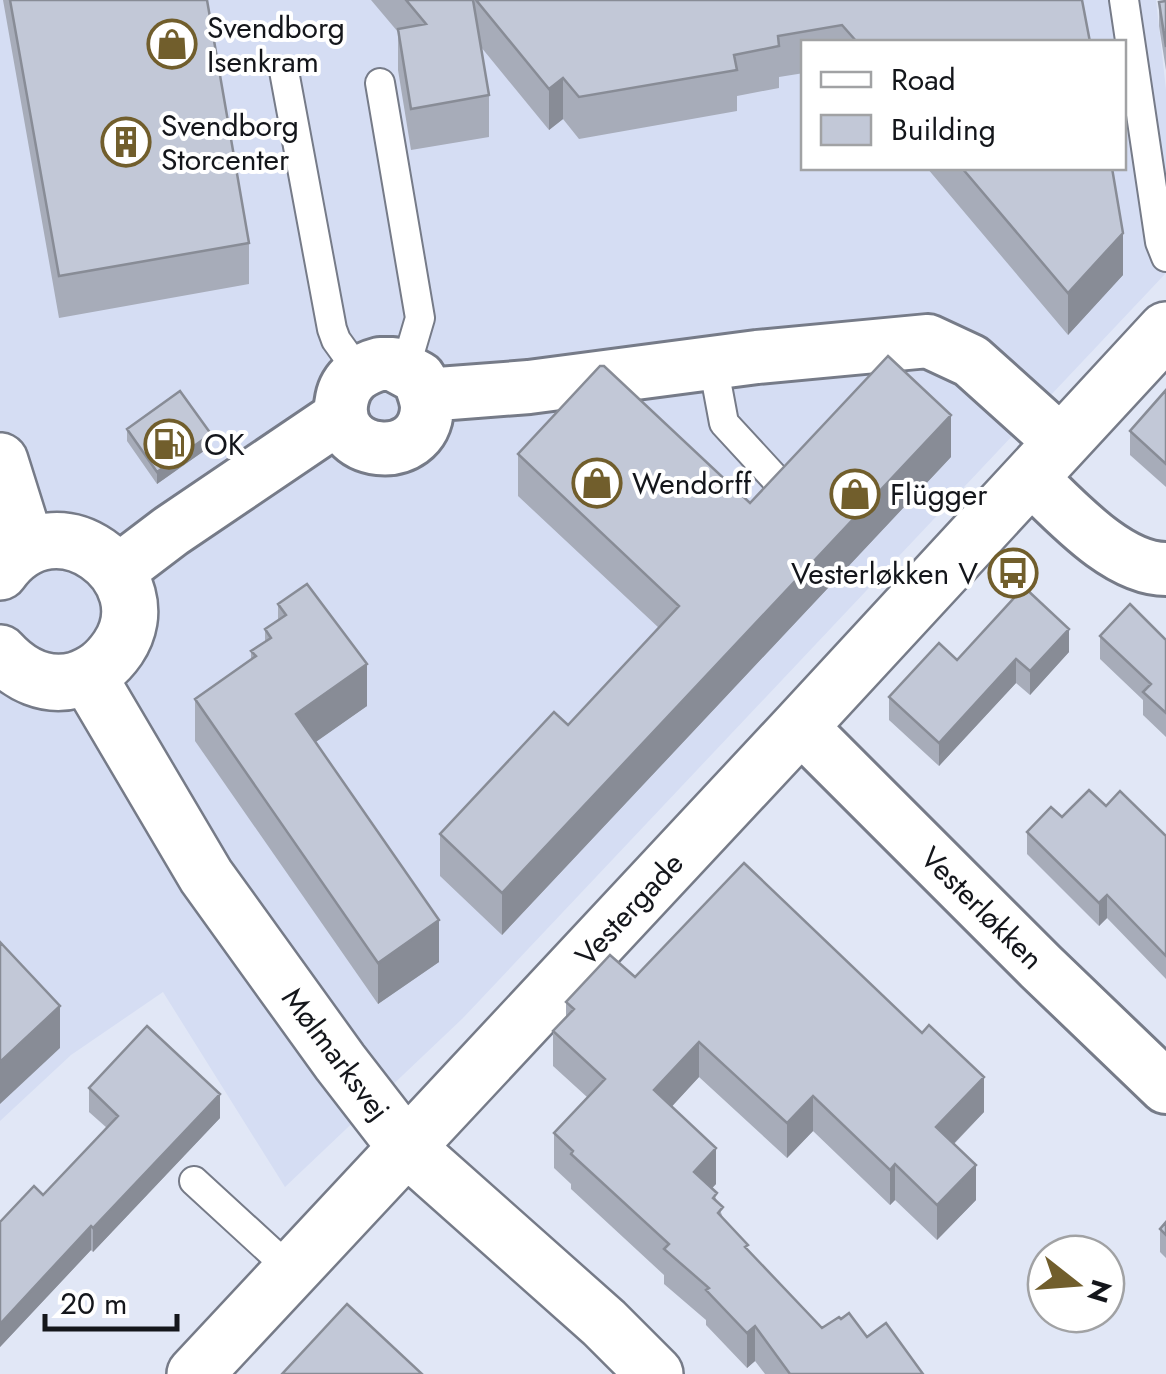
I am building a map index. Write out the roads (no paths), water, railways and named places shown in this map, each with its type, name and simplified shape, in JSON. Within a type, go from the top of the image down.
[{"type":"street","name":"Vestergade","points":[[195,1374],[1166,330]]},
{"type":"street","points":[[117,572],[382,388],[529,388],[757,357],[928,340],[971,361],[1046,459],[1104,546],[1154,569],[1166,568]]},
{"type":"street","points":[[0,461],[14,560],[47,541],[86,546],[117,572],[127,594],[128,619],[122,642],[108,662],[88,676],[68,682],[28,676],[0,653]]},
{"type":"street","name":"Mølmarksvej","points":[[88,676],[206,876],[340,1062],[406,1146],[604,1323],[655,1374]]},
{"type":"street","name":"Vesterløkken","points":[[800,726],[1166,1087]]},
{"type":"lane","points":[[1124,0],[1160,242],[1166,256]]},
{"type":"lane","points":[[284,71],[332,329],[342,350],[382,388],[420,318],[380,83]]},
{"type":"lane","points":[[714,364],[724,423],[782,486]]},
{"type":"lane","points":[[194,1181],[291,1270]]},
{"type":"place","name":"Svendborg Isenkram","points":[[172,44]]},
{"type":"place","name":"Svendborg Storcenter","points":[[126,142]]},
{"type":"place","name":"OK","points":[[169,444]]},
{"type":"place","name":"Wendorff","points":[[597,483]]},
{"type":"place","name":"Flügger","points":[[855,494]]},
{"type":"place","name":"Vesterløkken V","points":[[1013,573]]}]
